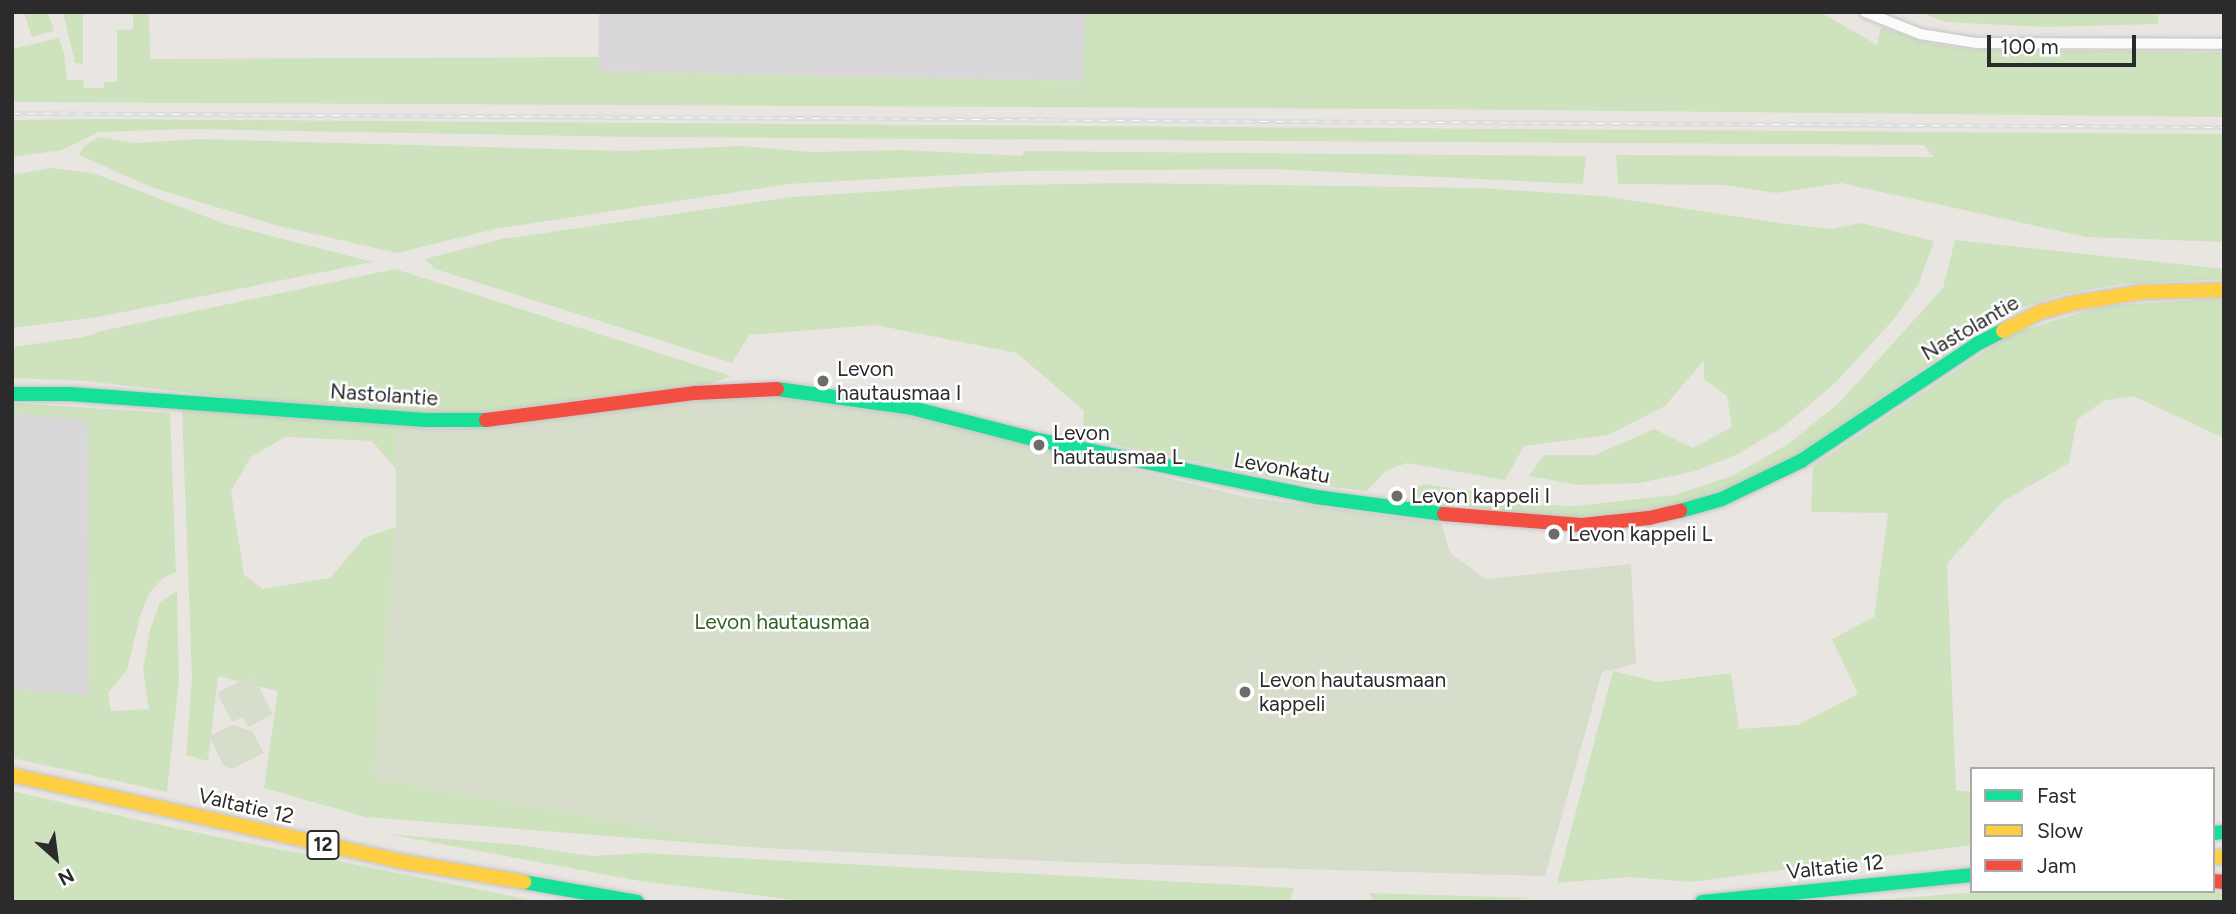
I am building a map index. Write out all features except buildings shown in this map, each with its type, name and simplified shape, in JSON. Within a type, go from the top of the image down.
[{"type":"main road","name":"Nastolantie","points":[[1801,461],[1977,344],[2021,320],[2074,303],[2106,297],[2143,292],[2224,290]]},
{"type":"main road","name":"Nastolantie","points":[[12,394],[70,394],[425,420],[473,420],[751,388]]},
{"type":"main road","name":"Levonkatu","points":[[751,388],[813,391],[912,408],[1034,439],[1292,492],[1494,520],[1583,525],[1649,517],[1722,499],[1801,461]]},
{"type":"main road","name":"Valtatie 12","points":[[12,775],[399,861],[637,902]]},
{"type":"main road","points":[[1772,894],[1970,865]]},
{"type":"main road","name":"Valtatie 12","points":[[1702,902],[1970,875]]},
{"type":"main road","points":[[1772,894],[1970,884]]},
{"type":"street","points":[[1865,12],[1920,34],[1977,43],[2224,44]]},
{"type":"shaded area","points":[[599,12],[1084,12],[1084,81],[598,71]]},
{"type":"shaded area","points":[[12,413],[87,419],[89,695],[20,690],[12,683]]},
{"type":"green space","points":[[24,12],[48,12],[54,31],[32,37]]},
{"type":"green space","points":[[63,12],[83,12],[83,64],[75,63]]},
{"type":"green space","points":[[133,12],[149,12],[150,59],[599,57],[598,71],[1083,81],[1084,12],[1820,12],[1877,45],[1881,27],[1929,43],[1974,50],[2224,52],[2224,117],[1417,109],[12,102],[12,49],[59,38],[64,53],[67,80],[83,80],[84,88],[104,88],[104,82],[117,82],[117,30],[133,29]]},
{"type":"green space","points":[[1920,12],[2159,12],[2158,24],[2045,27],[1945,22]]},
{"type":"green space","points":[[12,120],[2224,134],[2224,242],[2086,237],[1841,183],[1776,193],[1725,185],[1618,184],[1616,155],[1934,157],[1924,145],[635,137],[189,129],[99,132],[62,150],[12,157]]},
{"type":"green space","points":[[99,137],[135,143],[199,139],[624,151],[742,146],[810,152],[903,150],[1021,156],[1026,151],[1586,156],[1583,184],[1269,169],[1023,171],[788,184],[495,229],[397,253],[275,225],[151,187],[79,155],[84,146]]},
{"type":"green space","points":[[50,168],[93,173],[225,224],[373,262],[98,317],[12,328],[12,175]]},
{"type":"green space","points":[[1124,183],[1479,188],[1602,196],[1832,229],[1861,223],[1934,241],[1919,283],[1895,318],[1834,384],[1783,427],[1738,454],[1695,471],[1640,483],[1578,485],[1529,476],[1544,455],[1595,455],[1654,429],[1693,448],[1732,427],[1727,396],[1704,379],[1704,360],[1665,406],[1608,435],[1524,446],[1505,480],[1407,463],[1387,470],[1367,491],[1304,484],[1083,438],[1084,411],[1017,353],[875,325],[749,335],[732,363],[435,269],[425,259],[502,239],[791,197],[964,186]]},
{"type":"green space","points":[[1955,240],[2224,269],[2224,279],[2121,284],[2065,294],[2013,310],[1963,341],[1797,456],[1739,485],[1682,504],[1621,516],[1563,518],[1504,513],[1410,496],[1414,488],[1424,484],[1477,492],[1522,504],[1576,506],[1674,495],[1732,476],[1788,444],[1838,404],[1943,288]]},
{"type":"green space","points":[[395,269],[731,376],[699,388],[485,414],[427,414],[277,403],[86,381],[12,378],[12,347],[84,337],[101,331]]},
{"type":"green space","points":[[2224,300],[2224,438],[2133,396],[2103,401],[2077,420],[2069,463],[2002,502],[1947,564],[1956,791],[1970,791],[1970,845],[1691,882],[1629,877],[1557,883],[1613,671],[1658,682],[1731,673],[1739,729],[1798,725],[1858,694],[1832,639],[1874,617],[1888,513],[1811,512],[1813,466],[2011,334],[2103,306]]},
{"type":"green space","name":"Levon hautausmaa","points":[[779,395],[916,417],[1246,497],[1441,523],[1450,553],[1486,579],[1631,564],[1636,664],[1602,672],[1545,876],[1068,862],[763,848],[374,778],[396,527],[396,425],[425,429],[485,427],[692,400]]},
{"type":"green space","points":[[12,403],[170,413],[176,572],[163,578],[149,594],[140,616],[127,670],[108,693],[111,711],[149,709],[143,670],[150,630],[160,602],[177,591],[179,680],[167,792],[12,758],[12,683],[20,690],[89,694],[87,420],[12,413]]},
{"type":"green space","points":[[182,409],[396,425],[396,469],[372,441],[285,437],[251,457],[231,491],[244,575],[263,589],[330,578],[364,538],[396,527],[374,778],[763,848],[365,817],[264,788],[278,691],[218,676],[208,761],[186,755],[192,679]]},
{"type":"green space","points":[[253,675],[273,714],[248,727],[243,717],[232,722],[217,693]]},
{"type":"green space","points":[[232,725],[252,731],[264,753],[232,769],[224,766],[209,736]]},
{"type":"green space","points":[[12,791],[155,824],[541,902],[12,902]]},
{"type":"green space","points":[[387,834],[520,845],[591,856],[643,853],[1294,888],[1290,902],[810,902],[640,881]]},
{"type":"green space","points":[[1369,893],[1534,898],[1495,902],[1375,902]]},
{"type":"green space","points":[[1970,893],[2224,893],[2224,902],[1850,902]]},
{"type":"railway","points":[[12,113],[2224,127]]},
{"type":"traffic: fast","points":[[1680,511],[1722,499],[1801,461],[1977,344],[2003,331]]},
{"type":"traffic: fast","points":[[777,389],[912,408],[1034,439],[1316,497],[1444,514]]},
{"type":"traffic: fast","points":[[12,394],[70,394],[425,420],[486,420]]},
{"type":"traffic: fast","points":[[2215,833],[2224,832]]},
{"type":"traffic: fast","points":[[1702,902],[1970,875]]},
{"type":"traffic: fast","points":[[524,882],[637,902]]},
{"type":"traffic: slow","points":[[2003,331],[2040,312],[2074,303],[2143,292],[2224,290]]},
{"type":"traffic: slow","points":[[12,775],[399,861],[524,882]]},
{"type":"traffic: slow","points":[[2215,857],[2224,857]]},
{"type":"traffic: jam","points":[[486,420],[695,393],[777,389]]},
{"type":"traffic: jam","points":[[1444,514],[1582,525],[1649,518],[1680,511]]},
{"type":"traffic: jam","points":[[2215,881],[2224,882]]},
{"type":"place","name":"Levon hautausmaa I","points":[[823,381]]},
{"type":"place","name":"Levon hautausmaa L","points":[[1039,445]]},
{"type":"place","name":"Levon kappeli I","points":[[1397,496]]},
{"type":"place","name":"Levon kappeli L","points":[[1554,534]]},
{"type":"place","name":"Levon hautausmaan kappeli","points":[[1245,692]]}]
